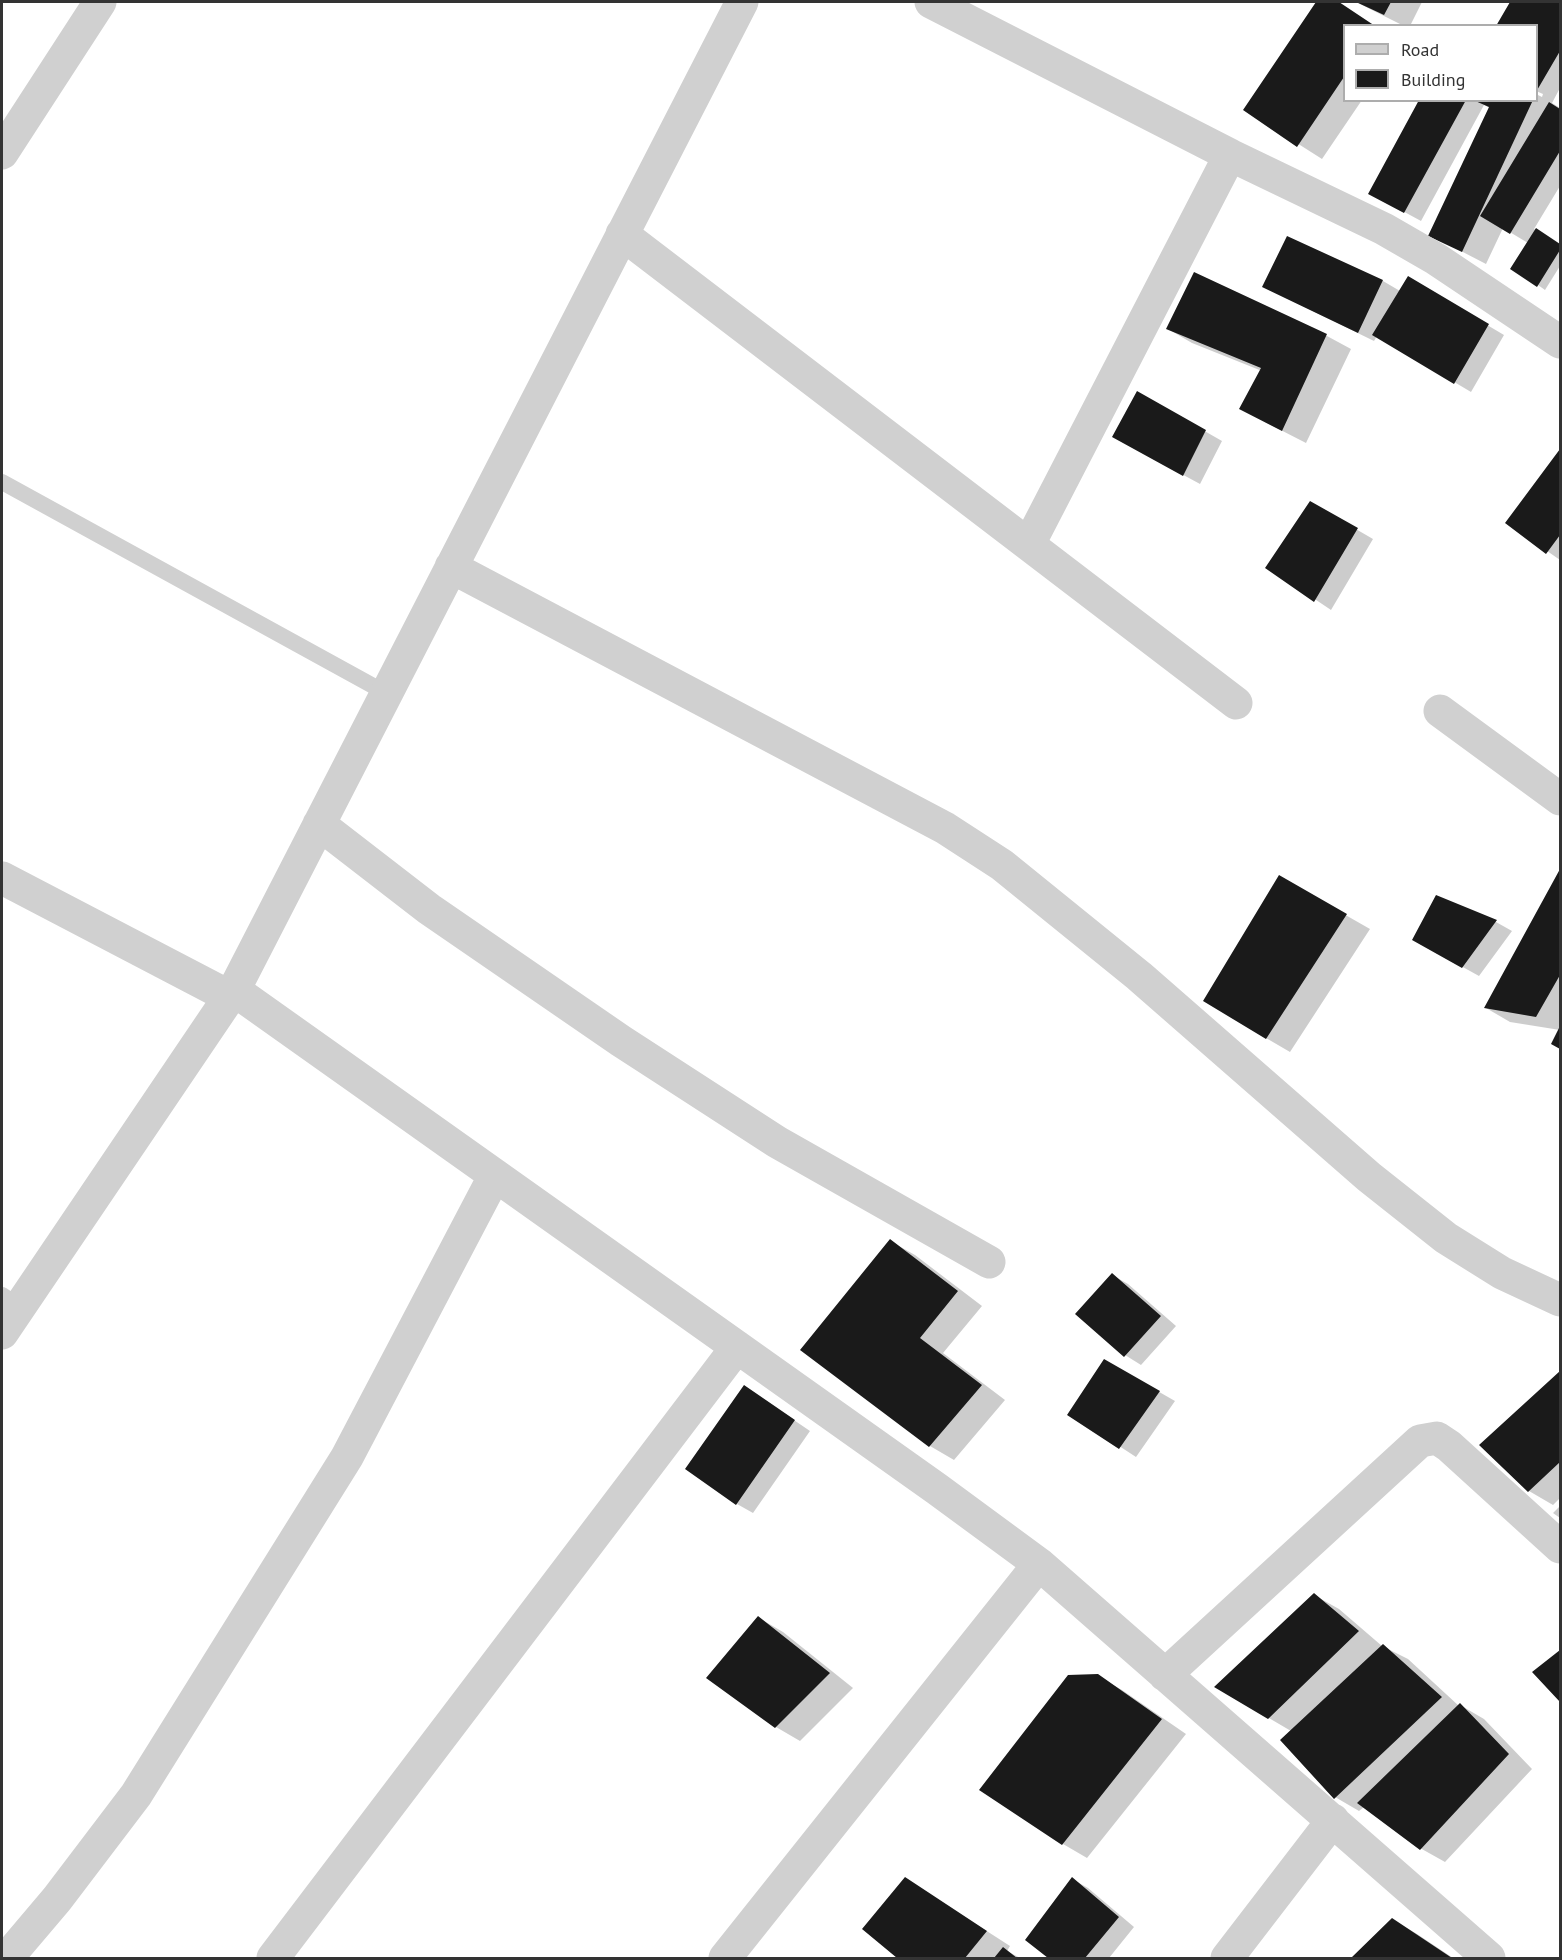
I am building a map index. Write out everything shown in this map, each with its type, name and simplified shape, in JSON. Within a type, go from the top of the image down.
[{"type":"street","points":[[2,153],[100,2]]},
{"type":"street","points":[[8,1312],[232,993],[742,2]]},
{"type":"street","points":[[931,2],[1230,155],[1384,229],[1436,259],[1560,342]]},
{"type":"street","points":[[1029,544],[1230,155]]},
{"type":"street","points":[[622,234],[1236,703]]},
{"type":"street","points":[[451,567],[945,828],[1002,865],[1139,976],[1369,1177],[1446,1238],[1502,1273],[1560,1300]]},
{"type":"street","points":[[1440,711],[1560,799]]},
{"type":"street","points":[[319,824],[429,909],[621,1041],[777,1142],[989,1262]]},
{"type":"street","points":[[2,878],[232,993],[495,1175],[937,1489],[1039,1564],[1489,1959]]},
{"type":"street","points":[[7,1959],[57,1899],[136,1794],[347,1457],[495,1175]]},
{"type":"street","points":[[273,1959],[736,1347]]},
{"type":"street","points":[[1165,1675],[1420,1441],[1437,1438],[1449,1446],[1560,1547]]},
{"type":"street","points":[[725,1959],[1039,1564]]},
{"type":"street","points":[[1227,1959],[1333,1820]]},
{"type":"lane","points":[[2,482],[386,693]]},
{"type":"building","points":[[1316,2],[1339,2],[1372,24],[1343,24],[1343,78],[1297,147],[1243,110]]},
{"type":"building","points":[[1356,2],[1391,2],[1384,15]]},
{"type":"building","points":[[1510,2],[1560,2],[1560,51],[1538,89],[1538,24],[1497,24]]},
{"type":"building","points":[[1418,102],[1465,102],[1404,213],[1368,194]]},
{"type":"building","points":[[1478,102],[1532,102],[1462,252],[1428,236],[1489,107]]},
{"type":"building","points":[[1549,102],[1560,109],[1560,151],[1510,234],[1480,216]]},
{"type":"building","points":[[1536,228],[1560,244],[1560,250],[1537,287],[1510,269]]},
{"type":"building","points":[[1287,236],[1383,280],[1358,333],[1262,287]]},
{"type":"building","points":[[1194,272],[1327,334],[1282,431],[1239,409],[1261,368],[1166,329]]},
{"type":"building","points":[[1408,276],[1489,324],[1454,384],[1372,335]]},
{"type":"building","points":[[1137,391],[1206,430],[1183,476],[1112,437]]},
{"type":"building","points":[[1560,449],[1560,535],[1546,554],[1505,523]]},
{"type":"building","points":[[1310,501],[1358,528],[1314,602],[1265,568]]},
{"type":"building","points":[[1560,869],[1560,975],[1536,1017],[1484,1008]]},
{"type":"building","points":[[1279,875],[1347,914],[1266,1039],[1203,1001]]},
{"type":"building","points":[[1436,895],[1497,920],[1462,968],[1412,940]]},
{"type":"building","points":[[1560,1026],[1560,1049],[1551,1044]]},
{"type":"building","points":[[890,1239],[958,1291],[920,1338],[982,1385],[929,1447],[800,1350]]},
{"type":"building","points":[[1112,1273],[1161,1316],[1124,1357],[1075,1314]]},
{"type":"building","points":[[1104,1359],[1160,1391],[1119,1449],[1067,1415]]},
{"type":"building","points":[[1560,1371],[1560,1462],[1528,1492],[1479,1445]]},
{"type":"building","points":[[744,1385],[795,1420],[736,1505],[685,1469]]},
{"type":"building","points":[[1314,1593],[1359,1631],[1268,1719],[1214,1687]]},
{"type":"building","points":[[758,1616],[830,1673],[775,1728],[706,1678]]},
{"type":"building","points":[[1383,1644],[1442,1697],[1334,1799],[1280,1740]]},
{"type":"building","points":[[1560,1650],[1560,1702],[1532,1672]]},
{"type":"building","points":[[1098,1674],[1162,1719],[1062,1845],[979,1790],[1068,1675]]},
{"type":"building","points":[[1460,1703],[1509,1754],[1420,1850],[1357,1803]]},
{"type":"building","points":[[905,1877],[987,1931],[965,1958],[897,1958],[862,1929]]},
{"type":"building","points":[[1072,1877],[1119,1917],[1085,1958],[1048,1958],[1025,1940]]},
{"type":"building","points":[[1392,1918],[1452,1958],[1351,1958]]},
{"type":"building","points":[[1003,1947],[1017,1958],[994,1958]]}]
